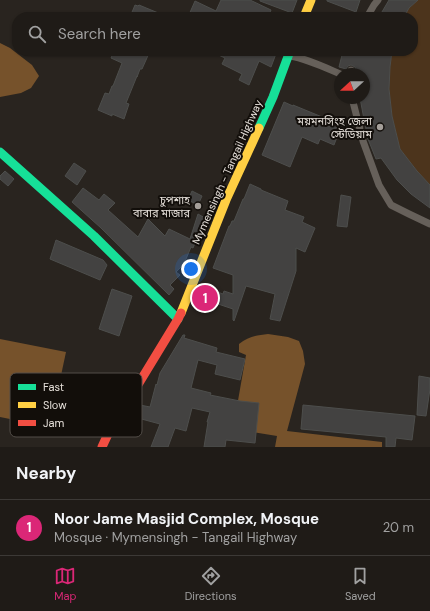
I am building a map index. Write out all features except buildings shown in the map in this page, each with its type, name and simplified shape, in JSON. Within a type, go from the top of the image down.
[{"type":"main road","points":[[306,12],[311,0]]},
{"type":"main road","name":"Mymensingh - Tangail Highway","points":[[142,378],[178,319],[226,200],[273,97],[288,56]]},
{"type":"main road","points":[[0,152],[94,236],[178,319]]},
{"type":"main road","name":"Mymensingh - Tangail Highway","points":[[102,447],[107,437]]},
{"type":"lane","points":[[370,12],[378,0]]},
{"type":"lane","points":[[297,56],[334,71]]},
{"type":"lane","points":[[354,104],[363,141],[379,185],[391,205],[430,224]]},
{"type":"shaded area","points":[[418,0],[430,0],[430,185],[400,149],[392,116],[389,89],[391,56],[418,56],[418,12],[407,12]]},
{"type":"shaded area","points":[[0,43],[12,50],[12,56],[20,56],[32,65],[39,76],[31,88],[21,93],[0,97]]},
{"type":"shaded area","points":[[268,334],[288,337],[299,341],[303,351],[305,364],[287,431],[382,442],[382,447],[275,447],[277,436],[233,429],[246,355],[239,352],[239,344],[253,337]]},
{"type":"shaded area","points":[[0,339],[66,352],[62,373],[10,373],[10,419],[0,417]]},
{"type":"traffic: fast","points":[[259,128],[273,97],[288,56]]},
{"type":"traffic: fast","points":[[0,152],[94,236],[178,319]]},
{"type":"traffic: slow","points":[[306,12],[311,0]]},
{"type":"traffic: slow","points":[[181,313],[226,200],[259,128]]},
{"type":"traffic: jam","points":[[142,378],[181,313]]},
{"type":"traffic: jam","points":[[102,447],[107,437]]},
{"type":"place","name":"ময়মনসিংহ জেলা স্টেডিয়াম","points":[[380,127]]},
{"type":"place","name":"চুপশাহ বাবার মাজার","points":[[198,206]]},
{"type":"place","name":"Noor Jame Masjid Complex, Mosque","points":[[205,298]]}]
